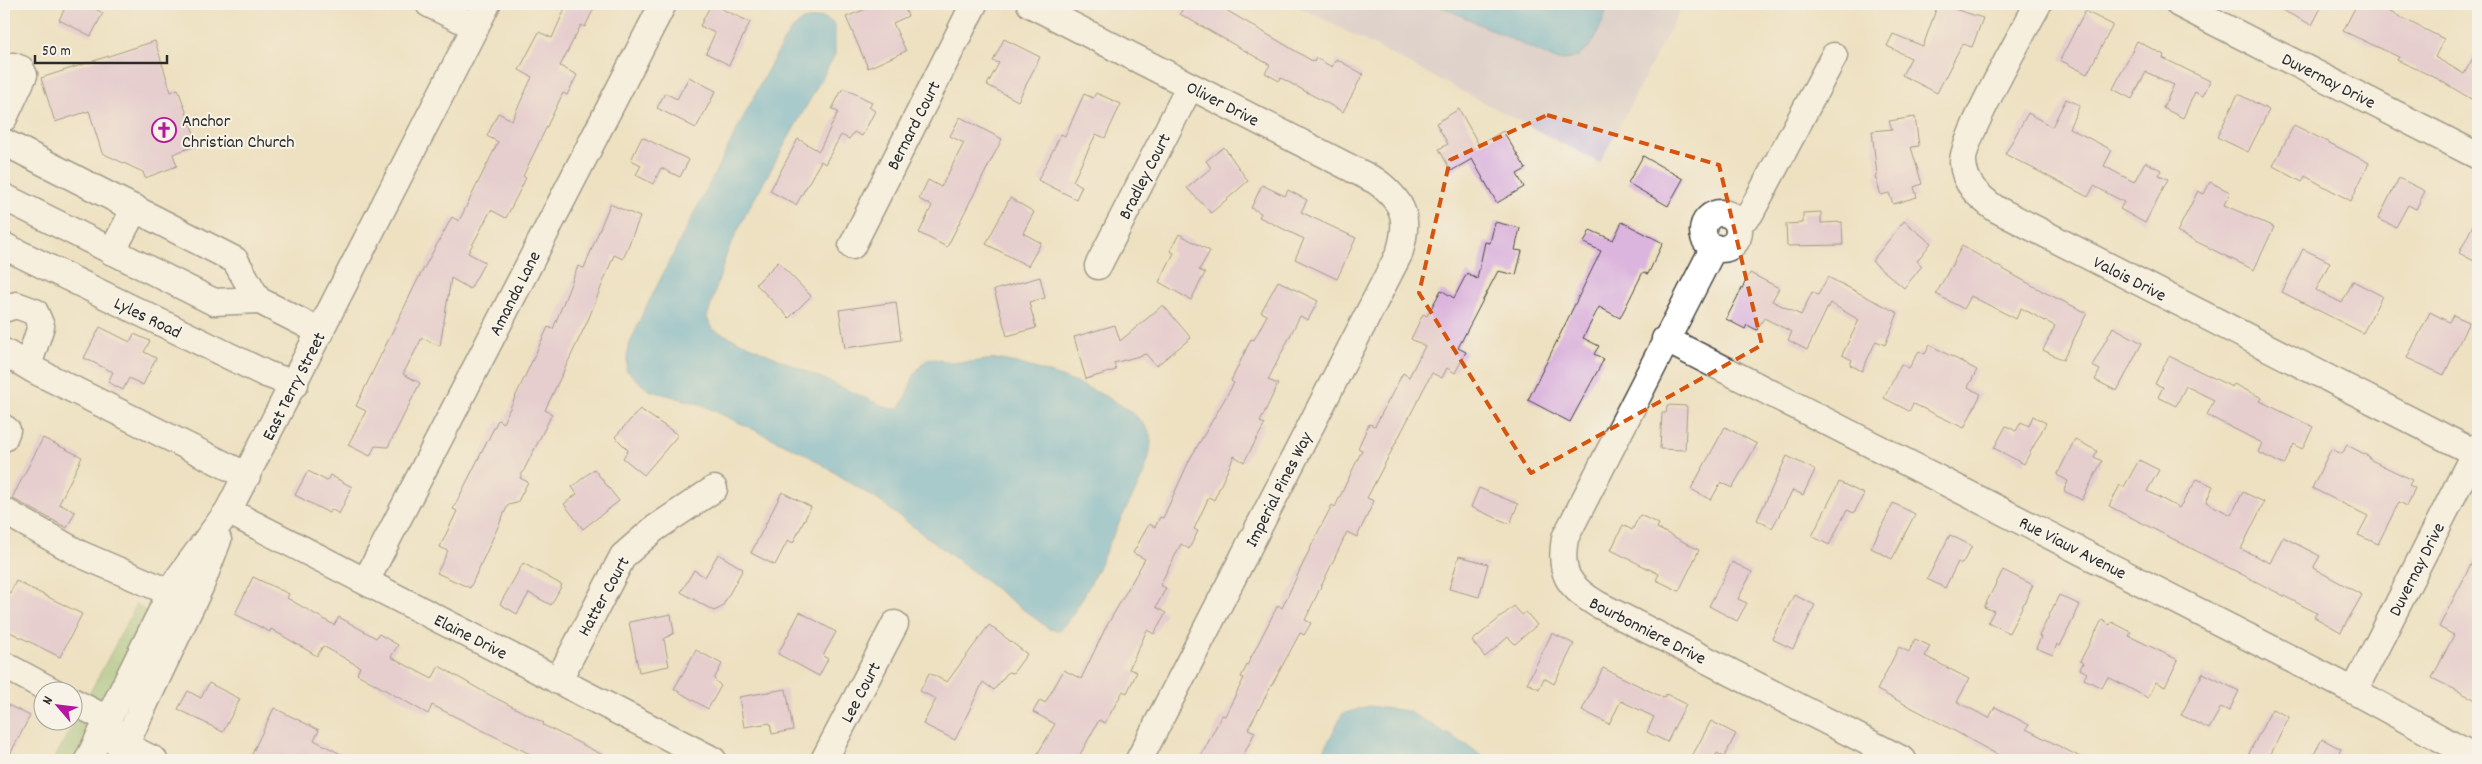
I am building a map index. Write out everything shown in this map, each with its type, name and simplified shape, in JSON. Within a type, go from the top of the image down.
[{"type":"street","points":[[429,4],[476,27]]},
{"type":"street","name":"East Terry Street","points":[[88,760],[177,580],[228,511],[247,476],[487,4]]},
{"type":"street","name":"Amanda Lane","points":[[366,582],[663,4]]},
{"type":"street","name":"Bernard Court","points":[[852,246],[974,4]]},
{"type":"street","name":"Oliver Drive","points":[[1030,4],[1376,181],[1392,194],[1404,214]]},
{"type":"street","name":"Valois Drive","points":[[2038,4],[1975,126],[1962,160],[1966,179],[1978,197],[1996,209],[2476,450]]},
{"type":"street","name":"Duvernay Drive","points":[[2179,4],[2478,156]]},
{"type":"street","name":"Bourbonniere Drive","points":[[1834,56],[1750,214],[1738,223],[1739,235],[1736,241],[1726,248],[1714,247],[1565,538],[1561,559],[1567,578],[1580,594],[1597,604],[1903,760]]},
{"type":"street","points":[[4,69],[10,66],[17,67],[24,75],[4,118]]},
{"type":"street","name":"Bradley Court","points":[[1098,266],[1190,86]]},
{"type":"street","points":[[4,142],[235,260],[258,300]]},
{"type":"street","points":[[4,197],[214,302],[258,300],[321,332]]},
{"type":"street","points":[[112,252],[135,208]]},
{"type":"street","name":"Imperial Pines Way","points":[[1139,760],[1399,254],[1405,234],[1404,214]]},
{"type":"street","name":"Lyles Road","points":[[4,246],[266,374],[295,384]]},
{"type":"street","points":[[4,308],[16,305],[35,312],[42,326],[28,366]]},
{"type":"street","name":"Rue Viauv Avenue","points":[[1665,340],[2354,692],[2478,759]]},
{"type":"street","points":[[4,352],[28,366],[247,476]]},
{"type":"street","points":[[4,428],[8,430],[4,438]]},
{"type":"street","name":"Duvernay Drive","points":[[2354,692],[2476,450]]},
{"type":"street","name":"Hatter Court","points":[[558,681],[623,556],[654,529],[714,490]]},
{"type":"street","points":[[4,511],[80,554],[171,593]]},
{"type":"street","points":[[122,753],[201,585],[228,511]]},
{"type":"street","name":"Elaine Drive","points":[[228,511],[713,760]]},
{"type":"street","name":"Lee Court","points":[[824,760],[895,624]]},
{"type":"street","points":[[4,666],[35,682]]},
{"type":"street","points":[[82,709],[105,726],[122,753],[154,760]]},
{"type":"highlighted area","points":[[1547,115],[1719,165],[1762,345],[1531,473],[1419,293],[1450,160]]},
{"type":"shaded area","points":[[1294,4],[1683,4],[1600,163]]},
{"type":"green space","points":[[137,604],[149,614],[78,760],[54,760],[69,732],[82,732],[82,707]]},
{"type":"water","points":[[1436,4],[1610,4],[1597,34],[1586,50],[1578,56],[1556,60]]},
{"type":"water","points":[[823,17],[835,24],[835,55],[746,214],[727,253],[707,318],[714,330],[888,408],[898,409],[906,397],[916,371],[929,358],[962,362],[997,360],[1017,363],[1089,388],[1133,413],[1146,427],[1151,442],[1144,473],[1084,596],[1067,622],[1058,631],[1049,629],[879,501],[807,455],[700,404],[648,390],[626,370],[628,348],[643,313],[767,71],[789,32],[803,20]]},
{"type":"water","points":[[1368,706],[1408,711],[1470,747],[1487,760],[1319,760],[1342,714]]},
{"type":"building","points":[[67,4],[85,4],[103,13],[91,36],[59,20]]},
{"type":"building","points":[[567,4],[596,4],[585,27],[581,25],[560,66],[577,75],[567,95],[563,93],[523,176],[526,178],[506,218],[491,210],[468,253],[485,262],[470,289],[451,278],[440,346],[422,338],[403,374],[420,383],[388,447],[375,446],[370,456],[348,445],[366,411],[356,406],[419,277],[452,217],[459,221],[498,142],[487,136],[498,113],[512,120],[532,77],[519,70],[539,32],[552,38]]},
{"type":"building","points":[[711,4],[750,22],[729,65],[706,53],[715,33],[700,26]]},
{"type":"building","points":[[878,4],[903,4],[908,16],[893,23],[906,51],[868,68],[846,17]]},
{"type":"building","points":[[1185,4],[1216,4],[1314,62],[1316,58],[1332,67],[1336,59],[1363,74],[1343,112],[1281,78],[1279,81],[1265,73],[1270,65],[1180,14]]},
{"type":"building","points":[[1938,4],[1983,18],[1972,47],[1962,44],[1937,93],[1902,75],[1911,58],[1887,46],[1893,34],[1923,46]]},
{"type":"building","points":[[2270,4],[2323,4],[2312,25]]},
{"type":"building","points":[[2357,4],[2394,4],[2390,12],[2444,39],[2435,57],[2464,74],[2478,49],[2478,103],[2436,78],[2397,60],[2399,57],[2343,31]]},
{"type":"building","points":[[2085,11],[2113,25],[2087,74],[2060,60]]},
{"type":"building","points":[[1004,39],[1040,57],[1018,101],[987,85],[999,63],[993,61]]},
{"type":"building","points":[[155,41],[171,92],[178,89],[198,145],[173,154],[177,166],[145,178],[143,172],[102,153],[89,111],[55,122],[41,78]]},
{"type":"building","points":[[2137,41],[2164,55],[2163,58],[2210,81],[2203,96],[2195,92],[2183,118],[2163,108],[2174,85],[2146,72],[2132,99],[2113,89]]},
{"type":"building","points":[[689,77],[716,91],[696,128],[657,108],[665,93],[677,99]]},
{"type":"building","points":[[843,88],[872,102],[869,107],[875,111],[862,136],[854,132],[849,139],[841,135],[825,164],[821,161],[796,205],[770,191],[798,139],[819,151],[838,112],[832,109]]},
{"type":"building","points":[[1096,93],[1121,104],[1105,138],[1096,134],[1073,181],[1082,186],[1076,199],[1038,180],[1061,134],[1065,136],[1084,94],[1093,98]]},
{"type":"building","points":[[2238,94],[2269,110],[2248,152],[2217,137]]},
{"type":"building","points":[[2066,99],[2080,105],[2069,128],[2112,150],[2104,166],[2134,182],[2145,162],[2161,170],[2159,175],[2168,179],[2145,223],[2120,209],[2124,202],[2094,186],[2088,197],[2005,154],[2028,113],[2052,127]]},
{"type":"building","points":[[1459,109],[1479,145],[1503,131],[1526,169],[1517,174],[1524,187],[1497,203],[1472,159],[1451,171],[1439,149],[1448,144],[1436,123]]},
{"type":"building","points":[[960,117],[1002,139],[947,247],[919,233],[932,206],[919,199],[928,180],[941,187],[964,143],[950,136]]},
{"type":"building","points":[[1915,117],[1919,146],[1911,147],[1922,184],[1914,187],[1917,197],[1893,204],[1889,193],[1881,195],[1875,176],[1877,175],[1872,131],[1892,129],[1889,121]]},
{"type":"building","points":[[2294,125],[2369,163],[2351,201],[2305,176],[2302,182],[2273,166]]},
{"type":"building","points":[[642,137],[689,160],[680,177],[661,168],[653,184],[636,175],[641,165],[631,160]]},
{"type":"building","points":[[1224,147],[1248,181],[1211,213],[1187,188],[1211,168],[1206,161]]},
{"type":"building","points":[[1643,156],[1683,179],[1668,206],[1628,183]]},
{"type":"building","points":[[2399,178],[2425,191],[2416,209],[2408,205],[2396,227],[2378,219]]},
{"type":"building","points":[[2210,182],[2230,192],[2224,205],[2274,227],[2254,270],[2177,232],[2198,191],[2204,194]]},
{"type":"building","points":[[1262,185],[1285,196],[1288,190],[1307,200],[1301,212],[1356,238],[1337,279],[1295,259],[1304,239],[1259,217],[1261,213],[1251,208]]},
{"type":"building","points":[[1010,198],[1034,212],[1023,233],[1041,243],[1028,266],[986,244]]},
{"type":"building","points":[[610,204],[640,217],[623,259],[614,255],[588,320],[545,410],[552,414],[520,478],[528,482],[517,503],[508,505],[470,588],[437,573],[448,551],[440,547],[457,511],[453,509],[498,420],[503,423],[548,327],[553,329],[578,266],[584,268]]},
{"type":"building","points":[[1821,212],[1821,223],[1842,222],[1843,245],[1787,246],[1786,224],[1803,223],[1803,213]]},
{"type":"building","points":[[2478,215],[2478,263],[2459,253]]},
{"type":"building","points":[[1904,221],[1931,243],[1917,261],[1922,266],[1904,288],[1872,261]]},
{"type":"building","points":[[1495,222],[1520,228],[1515,250],[1522,251],[1516,275],[1498,271],[1458,348],[1466,352],[1455,373],[1447,368],[1442,378],[1432,373],[1367,498],[1374,501],[1357,537],[1347,532],[1305,620],[1311,623],[1304,635],[1300,633],[1248,729],[1255,732],[1241,760],[1199,760],[1222,715],[1225,716],[1244,678],[1241,677],[1278,605],[1282,608],[1332,505],[1335,507],[1362,450],[1358,448],[1369,424],[1375,426],[1403,373],[1409,377],[1425,346],[1411,339],[1423,314],[1427,316],[1441,290],[1454,298],[1467,273],[1477,279],[1485,242],[1490,243]]},
{"type":"building","points":[[1622,222],[1663,243],[1648,274],[1643,272],[1620,318],[1599,307],[1583,338],[1599,346],[1594,354],[1604,359],[1570,422],[1528,400],[1601,251],[1584,243],[1590,230],[1613,240]]},
{"type":"building","points":[[1179,234],[1210,251],[1199,270],[1205,273],[1191,300],[1159,282],[1174,253],[1170,251]]},
{"type":"building","points":[[1962,246],[2044,292],[2087,313],[2063,360],[2043,350],[2055,326],[2021,308],[2016,319],[1971,296],[1964,309],[1936,294]]},
{"type":"building","points":[[2303,249],[2330,262],[2316,290],[2342,303],[2353,281],[2382,296],[2363,333],[2282,292]]},
{"type":"building","points":[[778,262],[811,296],[789,318],[756,284]]},
{"type":"building","points":[[1750,273],[1779,288],[1772,301],[1801,315],[1812,292],[1818,295],[1828,277],[1898,313],[1885,345],[1876,341],[1862,371],[1850,365],[1852,360],[1842,355],[1859,320],[1830,303],[1807,350],[1788,340],[1792,332],[1764,318],[1757,330],[1747,325],[1745,329],[1726,319]]},
{"type":"building","points":[[1040,277],[1045,298],[1029,302],[1036,328],[1007,336],[994,290]]},
{"type":"building","points":[[1278,281],[1318,301],[1308,320],[1300,316],[1268,380],[1278,384],[1260,422],[1265,424],[1244,462],[1234,456],[1214,500],[1209,497],[1194,529],[1198,531],[1189,549],[1181,544],[1160,585],[1166,588],[1156,607],[1166,613],[1154,634],[1147,630],[1129,669],[1137,672],[1127,693],[1123,691],[1105,723],[1099,720],[1077,760],[1034,760],[1055,724],[1033,712],[1040,700],[1045,703],[1064,670],[1081,679],[1105,629],[1145,559],[1133,553],[1149,524],[1155,527],[1160,517],[1163,518],[1190,459],[1234,383],[1231,381],[1251,339],[1254,340],[1267,315],[1261,312]]},
{"type":"building","points":[[896,302],[901,340],[845,348],[839,310]]},
{"type":"building","points":[[1163,305],[1191,338],[1156,366],[1146,354],[1114,363],[1116,370],[1086,379],[1074,337],[1115,325],[1120,341]]},
{"type":"building","points":[[2430,312],[2449,322],[2453,315],[2469,322],[2444,375],[2407,358]]},
{"type":"building","points":[[100,327],[130,342],[134,334],[150,341],[144,352],[156,358],[143,385],[129,378],[123,390],[108,382],[113,372],[84,358]]},
{"type":"building","points":[[2113,327],[2142,343],[2117,391],[2095,380],[2100,370],[2092,366]]},
{"type":"building","points":[[1930,345],[1977,370],[1968,387],[1981,394],[1964,428],[1916,405],[1913,404],[1909,411],[1884,398],[1901,364],[1909,368],[1919,351],[1925,354]]},
{"type":"building","points":[[2169,356],[2232,387],[2234,384],[2262,398],[2260,401],[2313,427],[2302,449],[2294,444],[2284,465],[2258,452],[2262,443],[2207,415],[2214,400],[2186,386],[2176,406],[2158,397],[2163,387],[2155,384]]},
{"type":"building","points":[[1667,405],[1687,406],[1685,450],[1660,449],[1662,413],[1666,413]]},
{"type":"building","points":[[640,409],[678,435],[644,475],[623,458],[628,450],[615,437]]},
{"type":"building","points":[[2033,416],[2046,423],[2024,464],[1994,448],[2006,426],[2016,431],[2021,422],[2029,426]]},
{"type":"building","points":[[1725,427],[1757,444],[1732,488],[1721,482],[1711,500],[1691,489]]},
{"type":"building","points":[[43,438],[82,457],[59,504],[75,512],[67,528],[12,498]]},
{"type":"building","points":[[2075,439],[2097,451],[2094,457],[2102,461],[2082,500],[2064,491],[2068,481],[2057,475]]},
{"type":"building","points":[[2347,445],[2370,457],[2369,459],[2412,480],[2409,485],[2415,488],[2407,506],[2399,502],[2378,544],[2358,535],[2368,516],[2312,488],[2331,449],[2342,454]]},
{"type":"building","points":[[1787,456],[1815,470],[1803,495],[1793,490],[1772,528],[1757,520]]},
{"type":"building","points":[[2139,460],[2159,470],[2147,491],[2179,508],[2197,479],[2213,486],[2206,502],[2231,515],[2243,492],[2264,502],[2241,549],[2270,563],[2283,537],[2320,556],[2313,568],[2362,595],[2341,632],[2314,617],[2317,613],[2109,506],[2120,485],[2124,487]]},
{"type":"building","points":[[594,469],[619,501],[583,529],[564,504],[577,494],[572,487]]},
{"type":"building","points":[[308,471],[327,481],[330,475],[352,487],[339,514],[331,509],[329,513],[295,495]]},
{"type":"building","points":[[1839,482],[1864,494],[1854,513],[1847,510],[1829,545],[1812,536]]},
{"type":"building","points":[[1479,488],[1518,504],[1510,524],[1471,507]]},
{"type":"building","points":[[782,492],[811,507],[793,543],[788,540],[775,565],[751,553]]},
{"type":"building","points":[[1893,503],[1915,514],[1892,559],[1871,548]]},
{"type":"building","points":[[1640,515],[1659,524],[1657,528],[1699,550],[1679,591],[1656,580],[1659,574],[1611,550],[1623,525],[1632,530]]},
{"type":"building","points":[[1950,535],[1972,546],[1962,564],[1958,562],[1945,588],[1927,579]]},
{"type":"building","points":[[2478,551],[2478,701],[2432,678],[2454,635],[2439,627]]},
{"type":"building","points":[[718,554],[743,569],[722,607],[714,611],[681,592],[694,570],[705,577]]},
{"type":"building","points":[[1459,556],[1488,564],[1479,597],[1449,589]]},
{"type":"building","points":[[1732,562],[1752,572],[1738,599],[1747,603],[1737,621],[1709,606]]},
{"type":"building","points":[[523,563],[562,585],[551,605],[529,593],[517,614],[500,604]]},
{"type":"building","points":[[2003,570],[2033,585],[2009,633],[1988,622],[1994,611],[1984,607]]},
{"type":"building","points":[[253,577],[289,594],[287,598],[334,625],[339,617],[376,638],[379,634],[398,645],[391,657],[432,679],[439,666],[544,723],[543,725],[613,760],[542,760],[432,705],[428,714],[357,674],[360,667],[323,646],[317,656],[271,629],[270,632],[235,614]]},
{"type":"building","points":[[16,581],[82,614],[60,657],[4,629],[4,605]]},
{"type":"building","points":[[1794,595],[1815,605],[1793,649],[1772,639]]},
{"type":"building","points":[[2059,595],[2080,605],[2060,646],[2057,644],[2053,655],[2036,648],[2041,637],[2039,636]]},
{"type":"building","points":[[1514,606],[1522,615],[1526,612],[1537,625],[1515,644],[1508,637],[1485,657],[1472,641]]},
{"type":"building","points":[[800,612],[836,632],[823,656],[828,659],[819,676],[778,654]]},
{"type":"building","points":[[671,614],[674,633],[664,639],[669,666],[639,672],[629,622]]},
{"type":"building","points":[[2102,620],[2110,625],[2112,622],[2131,632],[2129,636],[2178,660],[2165,687],[2156,682],[2148,698],[2108,677],[2102,688],[2084,679],[2087,673],[2080,669],[2083,663],[2080,661]]},
{"type":"building","points":[[989,625],[1027,654],[1013,673],[1008,672],[994,690],[983,682],[955,740],[923,724],[936,699],[920,691],[929,673],[947,682]]},
{"type":"building","points":[[1552,633],[1574,644],[1554,684],[1544,678],[1539,689],[1527,683]]},
{"type":"building","points":[[1915,639],[1930,646],[1925,656],[1969,679],[1957,702],[1989,718],[1995,707],[2029,725],[2026,729],[2086,760],[2007,760],[1877,690],[1899,647],[1909,652]]},
{"type":"building","points":[[696,650],[722,664],[714,679],[721,686],[708,709],[674,689]]},
{"type":"building","points":[[1603,668],[1664,698],[1666,694],[1686,704],[1667,742],[1647,732],[1654,717],[1621,701],[1609,724],[1582,710]]},
{"type":"building","points":[[2203,673],[2239,691],[2229,711],[2221,707],[2209,729],[2181,715]]},
{"type":"building","points":[[209,683],[240,699],[223,732],[178,709],[188,691],[201,698]]},
{"type":"building","points":[[786,689],[793,730],[772,734],[770,723],[744,727],[739,697]]},
{"type":"building","points":[[4,703],[30,716],[7,760],[4,760]]},
{"type":"building","points":[[274,708],[319,730],[314,740],[352,760],[249,760]]},
{"type":"building","points":[[2272,709],[2289,717],[2268,760],[2258,760],[2248,755]]},
{"type":"building","points":[[1711,721],[1736,734],[1724,757],[1717,753],[1713,760],[1690,760]]},
{"type":"building","points":[[2322,739],[2341,749],[2335,760],[2311,760]]},
{"type":"place","name":"Anchor Christian Church","points":[[164,130]]}]
